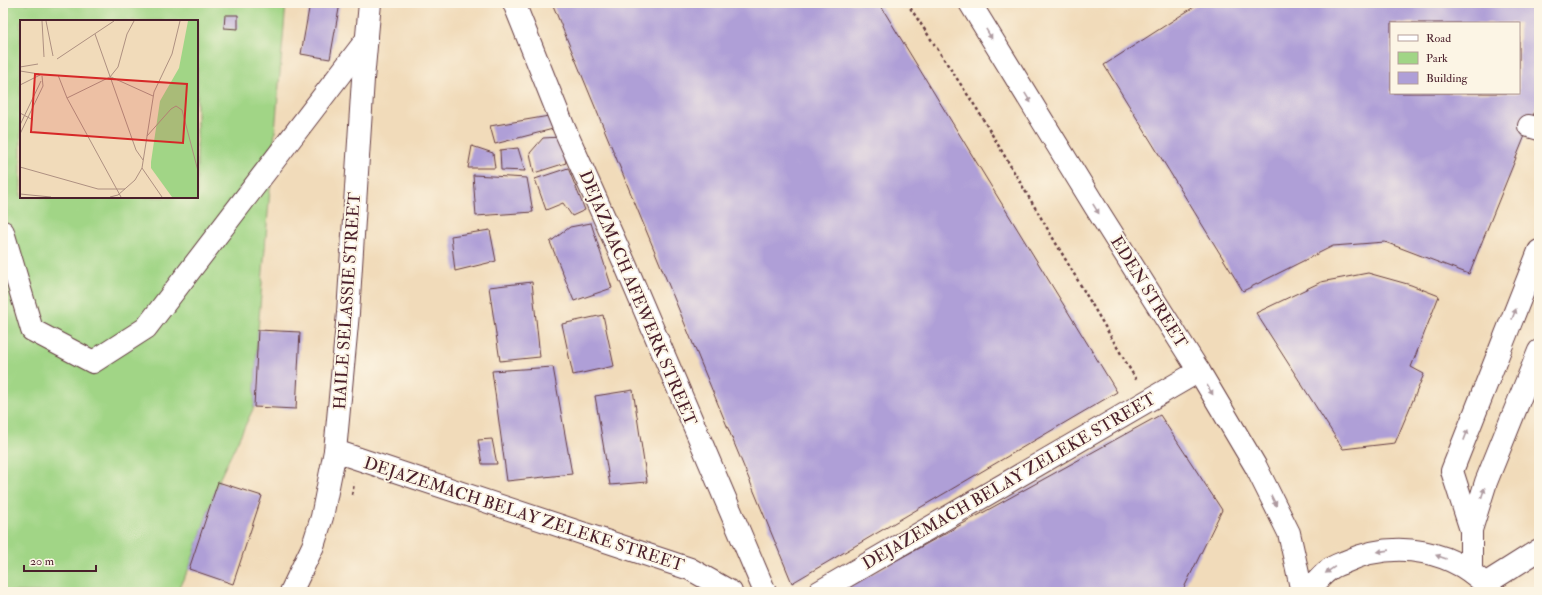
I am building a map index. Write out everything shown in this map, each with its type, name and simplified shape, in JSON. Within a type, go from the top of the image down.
[{"type":"main road","name":"HAILE SELASSIE STREET","points":[[291,592],[313,546],[322,518],[335,452],[348,313],[370,3]]},
{"type":"main road","name":"DEJAZMACH AFEWERK STREET","points":[[514,3],[564,128],[625,264],[765,592]]},
{"type":"main road","name":"EDEN STREET","points":[[970,3],[1096,208],[1199,371],[1276,504],[1289,532],[1302,592]]},
{"type":"main road","points":[[3,232],[32,330],[93,362],[146,328],[367,39]]},
{"type":"main road","points":[[1483,583],[1471,530],[1452,471],[1539,250]]},
{"type":"main road","points":[[1471,530],[1486,482],[1539,351]]},
{"type":"main road","name":"DEJAZEMACH BELAY ZELEKE STREET","points":[[819,592],[1199,371]]},
{"type":"main road","name":"DEJAZEMACH BELAY ZELEKE STREET","points":[[335,452],[690,569],[731,592]]},
{"type":"main road","points":[[1308,592],[1328,570],[1358,556],[1382,550],[1408,549],[1442,556],[1483,583]]},
{"type":"main road","points":[[1483,583],[1539,550]]},
{"type":"path","points":[[907,3],[977,110],[1148,400]]},
{"type":"green space","points":[[3,3],[286,3],[258,330],[254,407],[218,482],[189,569],[176,592],[3,592]]},
{"type":"building","points":[[310,3],[340,3],[330,59],[301,54]]},
{"type":"building","points":[[552,3],[879,3],[1117,392],[792,583]]},
{"type":"building","points":[[1200,3],[1523,3],[1539,9],[1539,101],[1469,274],[1385,242],[1333,246],[1243,291],[1104,65]]},
{"type":"building","points":[[225,15],[238,15],[238,29],[224,28]]},
{"type":"building","points":[[549,116],[553,129],[495,144],[490,126]]},
{"type":"building","points":[[561,137],[566,163],[534,173],[530,153],[543,138]]},
{"type":"building","points":[[472,146],[493,153],[495,168],[468,168]]},
{"type":"building","points":[[518,148],[525,171],[501,170],[500,150]]},
{"type":"building","points":[[568,168],[585,210],[572,216],[563,203],[546,210],[535,179]]},
{"type":"building","points":[[473,175],[527,178],[533,212],[476,216]]},
{"type":"building","points":[[591,223],[612,288],[574,301],[550,242],[570,227]]},
{"type":"building","points":[[490,230],[496,261],[455,271],[451,236]]},
{"type":"building","points":[[1368,273],[1411,285],[1439,296],[1411,367],[1424,374],[1395,443],[1343,449],[1256,313],[1321,282]]},
{"type":"building","points":[[532,282],[540,357],[500,361],[489,287]]},
{"type":"building","points":[[603,315],[614,366],[573,375],[562,324]]},
{"type":"building","points":[[258,330],[300,332],[296,409],[254,407]]},
{"type":"building","points":[[553,367],[572,474],[507,481],[492,371]]},
{"type":"building","points":[[633,390],[647,482],[610,485],[595,396]]},
{"type":"building","points":[[1160,415],[1222,510],[1182,592],[839,592]]},
{"type":"building","points":[[492,439],[497,464],[482,464],[478,440]]},
{"type":"building","points":[[218,482],[262,496],[233,584],[189,569]]}]
